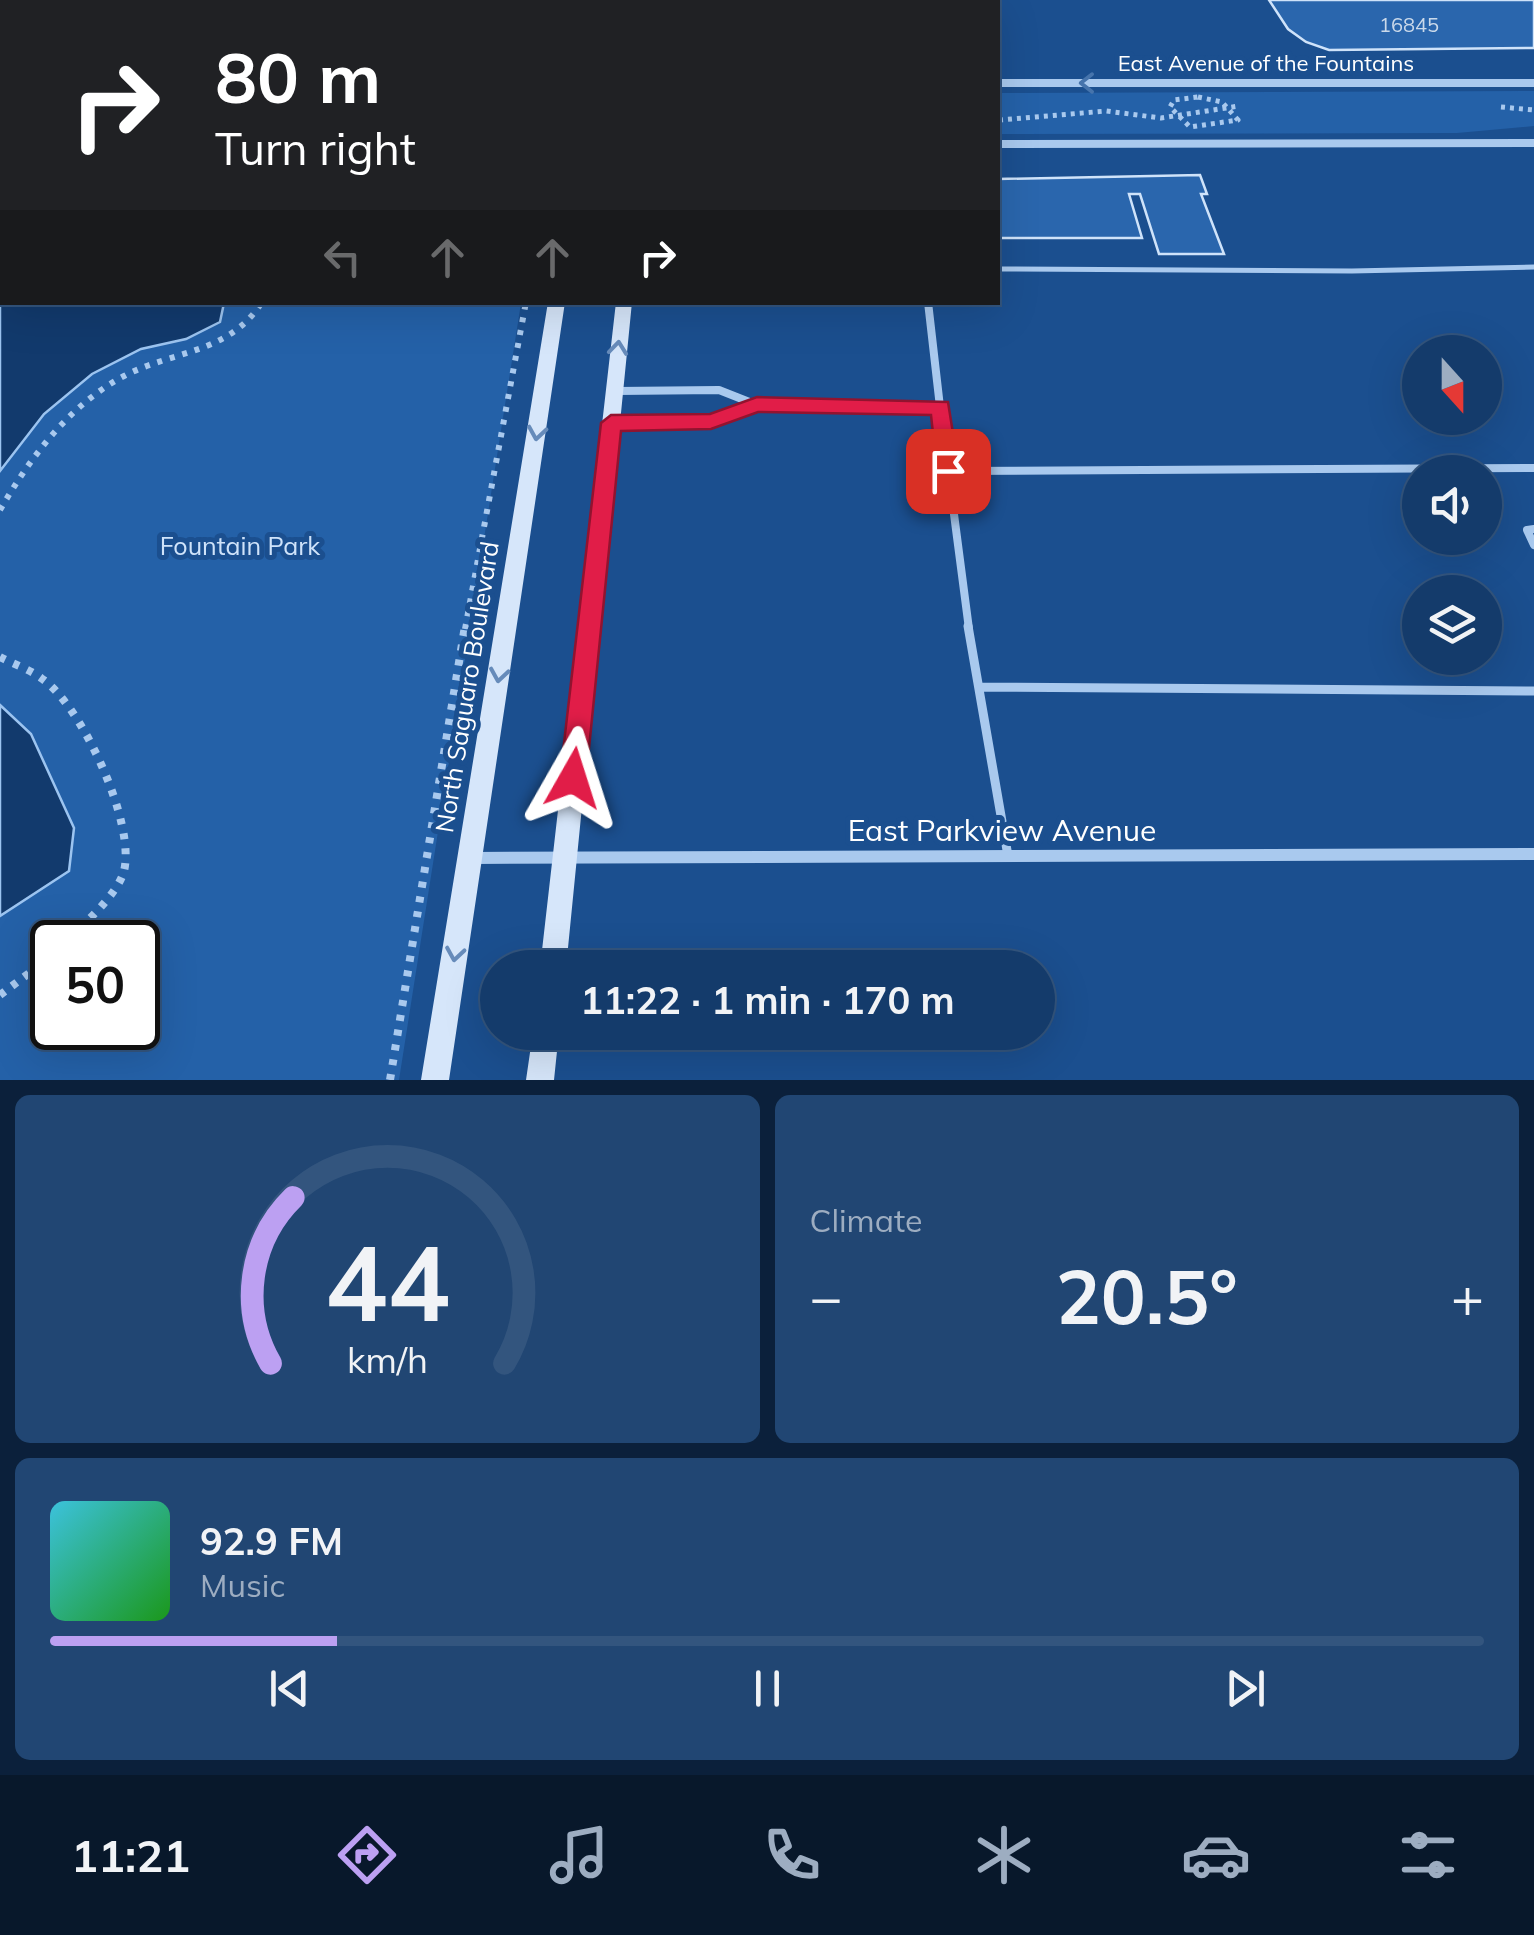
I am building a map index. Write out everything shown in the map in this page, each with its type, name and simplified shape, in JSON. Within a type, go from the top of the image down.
[{"type":"main road","name":"North Saguaro Boulevard","points":[[435,1080],[557,305]]},
{"type":"main road","points":[[555,950],[624,305]]},
{"type":"main road","points":[[540,1080],[544,1050]]},
{"type":"street","name":"East Avenue of the Fountains","points":[[1000,83],[1534,82]]},
{"type":"street","points":[[1000,144],[1534,143]]},
{"type":"street","name":"East Parkview Avenue","points":[[470,858],[1534,854]]},
{"type":"lane","points":[[1000,269],[1352,271],[1534,267]]},
{"type":"lane","points":[[928,305],[979,687],[1008,856]]},
{"type":"lane","points":[[614,391],[719,390],[757,405]]},
{"type":"lane","points":[[611,423],[711,422],[757,405],[940,407]]},
{"type":"lane","points":[[948,471],[1534,468]]},
{"type":"lane","points":[[1534,530],[1527,530],[1534,545]]},
{"type":"lane","points":[[979,687],[1534,691]]},
{"type":"path","points":[[1208,96],[1228,108],[1236,117],[1234,123],[1200,128],[1190,127],[1170,106],[1174,100],[1208,96]]},
{"type":"path","points":[[1484,105],[1534,110]]},
{"type":"path","points":[[1000,120],[1106,111],[1144,118],[1179,117],[1250,106]]},
{"type":"path","points":[[0,510],[14,484],[74,413],[144,367],[224,343],[252,322],[260,305]]},
{"type":"path","points":[[390,1080],[446,727],[525,305]]},
{"type":"path","points":[[0,656],[44,679],[79,721],[110,780],[122,823],[124,870],[90,920]]},
{"type":"path","points":[[0,995],[30,972]]},
{"type":"green space","points":[[1534,91],[1534,126],[1457,133],[1000,134],[1000,93]]},
{"type":"green space","name":"Fountain Park","points":[[0,305],[521,305],[399,1080],[0,1080]]},
{"type":"shaded area","points":[[224,305],[220,322],[186,339],[141,349],[92,374],[44,414],[0,471],[0,306]]},
{"type":"shaded area","points":[[0,705],[31,734],[74,828],[69,871],[0,916]]},
{"type":"building","points":[[1269,0],[1534,0],[1534,48],[1329,50],[1306,42],[1288,29]]},
{"type":"building","points":[[1200,175],[1207,194],[1201,194],[1224,254],[1159,254],[1140,194],[1129,194],[1142,238],[1000,238],[1000,179]]},
{"type":"route","points":[[573,778],[611,423],[711,422],[757,405],[940,407],[948,471]]}]
